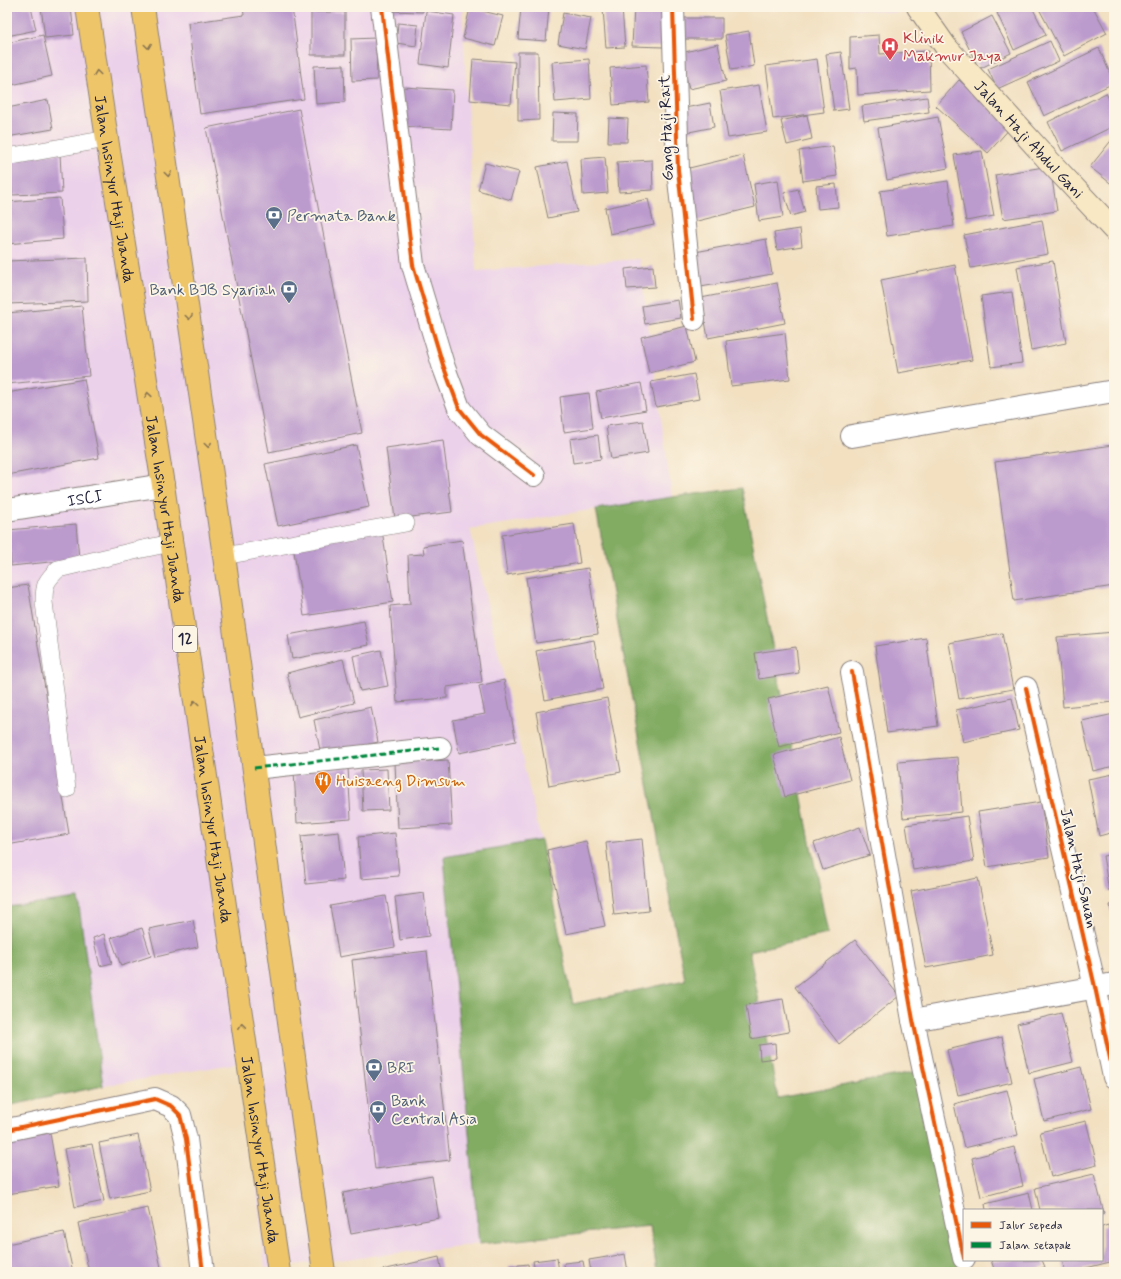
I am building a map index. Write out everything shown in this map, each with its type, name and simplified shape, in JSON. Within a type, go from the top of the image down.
[{"type":"highway","name":"Jalan Insinyur Haji Juanda","points":[[87,7],[163,485],[279,1272]]},
{"type":"highway","points":[[143,7],[224,556],[324,1272]]},
{"type":"street","points":[[382,7],[414,265],[443,365],[458,408],[467,419],[481,435],[534,475]]},
{"type":"street","name":"Gang Haji Rait","points":[[673,7],[678,170],[694,319]]},
{"type":"street","name":"Jalan Haji Abdul Gani","points":[[918,7],[946,47],[1114,230]]},
{"type":"street","points":[[852,436],[1114,391]]},
{"type":"street","name":"ISCI","points":[[7,510],[163,485]]},
{"type":"street","points":[[852,672],[913,1020],[963,1254]]},
{"type":"street","name":"Jalan Haji Sauan","points":[[1026,688],[1104,986],[1114,1077]]},
{"type":"street","points":[[254,768],[440,748]]},
{"type":"street","points":[[913,1020],[1104,986]]},
{"type":"street","points":[[7,1130],[155,1099],[171,1106],[180,1115],[186,1139],[203,1272]]},
{"type":"street","points":[[964,1261],[967,1272]]},
{"type":"lane","points":[[7,157],[107,139]]},
{"type":"lane","points":[[224,556],[406,523]]},
{"type":"lane","points":[[67,789],[44,602],[44,587],[51,576],[58,569],[171,543]]},
{"type":"shaded area","points":[[7,7],[462,7],[476,271],[639,259],[672,497],[470,529],[541,840],[444,857],[479,1244],[265,1268],[244,1062],[103,1086],[78,898],[7,907]]},
{"type":"shaded area","points":[[845,7],[916,7],[895,13]]},
{"type":"green space","points":[[742,488],[828,934],[749,951],[778,1098],[919,1071],[963,1251],[963,1261],[965,1261],[968,1272],[657,1272],[650,1226],[479,1244],[444,857],[541,840],[573,1004],[685,980],[596,509]]},
{"type":"green space","points":[[78,898],[103,1086],[7,1106],[7,907]]},
{"type":"building","points":[[7,7],[31,7],[36,30],[7,36]]},
{"type":"building","points":[[41,7],[71,7],[74,35],[45,38]]},
{"type":"building","points":[[243,7],[292,7],[304,99],[200,114],[188,23],[244,15]]},
{"type":"building","points":[[389,7],[423,7],[423,12],[389,11]]},
{"type":"building","points":[[521,7],[549,7],[546,41],[518,39]]},
{"type":"building","points":[[634,7],[665,8],[663,47],[632,46]]},
{"type":"building","points":[[1008,7],[1032,7],[1046,35],[1014,50],[997,13]]},
{"type":"building","points":[[1038,7],[1093,7],[1107,33],[1064,56]]},
{"type":"building","points":[[470,8],[503,16],[495,46],[463,38]]},
{"type":"building","points":[[622,8],[625,47],[606,48],[603,9]]},
{"type":"building","points":[[426,11],[454,15],[448,68],[420,64]]},
{"type":"building","points":[[311,12],[345,12],[345,55],[311,55]]},
{"type":"building","points":[[563,13],[591,18],[585,49],[558,44]]},
{"type":"building","points":[[992,16],[1011,53],[979,69],[961,32]]},
{"type":"building","points":[[679,18],[722,18],[722,39],[678,39]]},
{"type":"building","points":[[398,23],[418,25],[416,46],[396,43]]},
{"type":"building","points":[[749,31],[754,66],[731,70],[725,35]]},
{"type":"building","points":[[43,35],[52,76],[7,86],[7,43]]},
{"type":"building","name":"Klinik Makmur Jaya","points":[[879,35],[880,54],[929,51],[930,90],[858,95],[857,68],[850,69],[850,37]]},
{"type":"building","points":[[376,38],[377,80],[352,81],[351,39]]},
{"type":"building","points":[[1050,41],[1059,61],[997,89],[988,69]]},
{"type":"building","points":[[718,44],[726,81],[689,89],[681,53]]},
{"type":"building","points":[[1099,48],[1114,83],[1044,116],[1028,82]]},
{"type":"building","points":[[518,52],[538,52],[539,120],[518,121]]},
{"type":"building","points":[[841,52],[849,109],[834,111],[826,54]]},
{"type":"building","points":[[473,59],[515,62],[511,104],[470,100]]},
{"type":"building","points":[[589,59],[591,99],[555,102],[552,62]]},
{"type":"building","points":[[817,59],[824,112],[773,119],[766,66]]},
{"type":"building","points":[[344,65],[345,102],[316,104],[314,66]]},
{"type":"building","points":[[646,65],[649,102],[613,105],[610,68]]},
{"type":"building","points":[[959,80],[1011,127],[988,153],[936,106]]},
{"type":"building","points":[[759,85],[767,132],[728,138],[720,91]]},
{"type":"building","points":[[403,87],[453,90],[451,129],[400,126]]},
{"type":"building","points":[[1106,93],[1114,109],[1114,126],[1062,151],[1048,122]]},
{"type":"building","points":[[927,97],[929,112],[864,121],[862,106]]},
{"type":"building","points":[[48,100],[53,129],[7,137],[7,108]]},
{"type":"building","points":[[710,103],[714,127],[684,133],[680,109]]},
{"type":"building","points":[[299,109],[362,433],[269,452],[206,128]]},
{"type":"building","points":[[553,113],[578,114],[577,141],[552,141]]},
{"type":"building","points":[[807,115],[812,139],[787,145],[781,121]]},
{"type":"building","points":[[938,117],[948,168],[887,180],[878,128]]},
{"type":"building","points":[[609,118],[628,119],[627,142],[608,142]]},
{"type":"building","points":[[1114,137],[1114,186],[1090,167]]},
{"type":"building","points":[[833,146],[837,176],[803,181],[799,151]]},
{"type":"building","points":[[982,151],[994,216],[966,221],[954,155]]},
{"type":"building","points":[[60,154],[62,193],[12,195],[10,156]]},
{"type":"building","points":[[743,155],[755,207],[693,222],[681,170]]},
{"type":"building","points":[[605,157],[608,193],[583,195],[581,159]]},
{"type":"building","points":[[652,160],[653,190],[619,192],[617,162]]},
{"type":"building","points":[[567,161],[577,212],[548,218],[537,167]]},
{"type":"building","points":[[485,163],[519,172],[511,200],[478,190]]},
{"type":"building","points":[[1050,166],[1057,211],[1003,219],[995,175]]},
{"type":"building","points":[[778,180],[783,217],[759,221],[754,184]]},
{"type":"building","points":[[948,181],[954,226],[887,236],[880,191]]},
{"type":"building","points":[[836,184],[838,207],[818,209],[816,186]]},
{"type":"building","points":[[798,189],[805,212],[791,216],[784,193]]},
{"type":"building","points":[[60,198],[63,239],[7,244],[7,202]]},
{"type":"building","points":[[648,199],[654,225],[610,234],[605,208]]},
{"type":"building","points":[[1042,220],[1048,254],[971,268],[964,235]]},
{"type":"building","points":[[800,229],[802,246],[777,250],[774,233]]},
{"type":"building","points":[[766,239],[772,274],[701,287],[695,252]]},
{"type":"building","points":[[87,258],[88,301],[7,304],[7,261]]},
{"type":"building","points":[[1053,261],[1066,343],[1031,350],[1017,267]]},
{"type":"building","points":[[955,265],[972,360],[898,373],[881,280]]},
{"type":"building","points":[[653,266],[655,287],[627,289],[625,269]]},
{"type":"building","points":[[777,283],[785,323],[708,338],[701,298]]},
{"type":"building","points":[[1012,292],[1022,363],[991,367],[981,296]]},
{"type":"building","points":[[678,300],[681,318],[645,324],[642,306]]},
{"type":"building","points":[[82,306],[89,376],[7,384],[7,313]]},
{"type":"building","points":[[687,326],[695,362],[649,373],[641,337]]},
{"type":"building","points":[[785,333],[790,379],[731,386],[726,341]]},
{"type":"building","points":[[694,374],[699,399],[656,407],[651,382]]},
{"type":"building","points":[[84,379],[99,458],[7,475],[7,393]]},
{"type":"building","points":[[641,383],[646,410],[601,418],[596,392]]},
{"type":"building","points":[[589,393],[593,428],[564,432],[560,397]]},
{"type":"building","points":[[643,421],[648,453],[611,459],[606,426]]},
{"type":"building","points":[[598,435],[601,459],[573,463],[570,439]]},
{"type":"building","points":[[443,440],[452,512],[395,519],[386,448]]},
{"type":"building","points":[[356,445],[369,507],[278,526],[265,464]]},
{"type":"building","points":[[1113,445],[1114,586],[1014,601],[995,462]]},
{"type":"building","points":[[76,524],[79,559],[11,566],[8,530]]},
{"type":"building","points":[[574,524],[580,563],[507,575],[502,535]]},
{"type":"building","points":[[382,530],[393,602],[304,616],[293,545]]},
{"type":"building","points":[[462,540],[482,682],[447,687],[447,698],[397,702],[390,606],[410,604],[408,555],[424,554],[423,546]]},
{"type":"building","points":[[588,568],[598,634],[536,643],[526,578]]},
{"type":"building","points":[[28,585],[69,834],[7,845],[7,588]]},
{"type":"building","points":[[364,621],[369,645],[292,659],[288,635]]},
{"type":"building","points":[[1114,632],[1114,702],[1063,707],[1057,637]]},
{"type":"building","points":[[1002,633],[1013,689],[959,699],[949,643]]},
{"type":"building","points":[[926,638],[938,726],[887,733],[875,646]]},
{"type":"building","points":[[594,640],[603,689],[545,700],[536,651]]},
{"type":"building","points":[[796,647],[799,673],[759,679],[755,653]]},
{"type":"building","points":[[381,650],[388,686],[360,691],[353,656]]},
{"type":"building","points":[[343,659],[354,703],[298,717],[287,673]]},
{"type":"building","points":[[504,680],[516,741],[459,753],[453,720],[485,714],[479,686]]},
{"type":"building","points":[[828,685],[839,732],[779,747],[768,699]]},
{"type":"building","points":[[607,698],[621,772],[549,786],[536,712]]},
{"type":"building","points":[[1012,698],[1019,730],[963,742],[956,710]]},
{"type":"building","points":[[371,707],[378,742],[321,755],[314,720]]},
{"type":"building","points":[[1114,714],[1114,766],[1093,771],[1082,721]]},
{"type":"building","points":[[839,737],[850,780],[785,797],[774,755]]},
{"type":"building","points":[[958,757],[962,812],[903,818],[898,762]]},
{"type":"building","points":[[448,760],[452,825],[398,828],[395,763]]},
{"type":"building","name":"Huisaeng Dimsum","points":[[348,768],[351,819],[297,823],[294,771]]},
{"type":"building","points":[[387,769],[389,810],[363,811],[361,770]]},
{"type":"building","points":[[1114,774],[1114,832],[1099,836],[1088,779]]},
{"type":"building","points":[[1041,802],[1049,857],[987,867],[978,812]]},
{"type":"building","points":[[967,816],[974,861],[913,870],[906,825]]},
{"type":"building","points":[[860,827],[870,855],[823,870],[814,843]]},
{"type":"building","points":[[339,832],[344,880],[306,884],[301,836]]},
{"type":"building","points":[[395,833],[399,876],[361,879],[358,837]]},
{"type":"building","points":[[642,839],[649,911],[614,915],[606,843]]},
{"type":"building","points":[[586,841],[605,926],[566,934],[547,850]]},
{"type":"building","points":[[1114,854],[1114,890],[1109,891],[1103,856]]},
{"type":"building","points":[[978,878],[993,955],[926,968],[911,891]]},
{"type":"building","points":[[424,893],[429,936],[400,940],[395,897]]},
{"type":"building","points":[[386,896],[395,947],[339,957],[330,906]]},
{"type":"building","points":[[1114,904],[1114,921],[1113,921],[1110,905]]},
{"type":"building","points":[[193,920],[198,947],[156,957],[149,929]]},
{"type":"building","points":[[142,928],[151,956],[121,966],[111,938]]},
{"type":"building","points":[[104,934],[112,963],[100,966],[93,938]]},
{"type":"building","points":[[855,940],[899,996],[839,1044],[795,987]]},
{"type":"building","points":[[427,951],[450,1160],[375,1169],[352,960]]},
{"type":"building","points":[[783,999],[789,1032],[751,1039],[746,1005]]},
{"type":"building","points":[[1061,1013],[1073,1062],[1029,1073],[1017,1024]]},
{"type":"building","points":[[1002,1037],[1012,1082],[958,1095],[947,1050]]},
{"type":"building","points":[[775,1043],[776,1058],[760,1060],[759,1045]]},
{"type":"building","points":[[1081,1067],[1091,1109],[1044,1121],[1034,1079]]},
{"type":"building","points":[[1007,1090],[1018,1135],[964,1148],[954,1104]]},
{"type":"building","points":[[1086,1121],[1097,1165],[1051,1177],[1040,1132]]},
{"type":"building","points":[[50,1133],[59,1186],[7,1194],[7,1140]]},
{"type":"building","points":[[138,1135],[150,1191],[110,1199],[99,1143]]},
{"type":"building","points":[[92,1144],[104,1201],[75,1207],[64,1149]]},
{"type":"building","points":[[1014,1147],[1023,1186],[981,1197],[972,1158]]},
{"type":"building","points":[[1094,1174],[1103,1209],[1040,1209],[1035,1188]]},
{"type":"building","points":[[432,1176],[439,1218],[351,1234],[343,1193]]},
{"type":"building","points":[[1029,1193],[1033,1209],[986,1209],[985,1204]]},
{"type":"building","points":[[148,1208],[162,1272],[89,1272],[78,1223]]},
{"type":"building","points":[[1108,1225],[1114,1248],[1114,1261],[1065,1272],[1062,1261],[1103,1261],[1103,1227]]},
{"type":"building","points":[[64,1232],[73,1272],[8,1272],[7,1244]]},
{"type":"building","points":[[625,1254],[628,1272],[591,1272],[589,1260]]},
{"type":"building","points":[[439,1257],[442,1272],[378,1272],[378,1271]]},
{"type":"building","points":[[557,1258],[559,1272],[535,1272],[533,1261]]},
{"type":"building","points":[[583,1261],[585,1272],[565,1272],[564,1263]]},
{"type":"building","points":[[991,1261],[1042,1261],[1045,1267],[1031,1272],[995,1272]]},
{"type":"building","points":[[528,1264],[529,1272],[510,1272],[509,1266]]},
{"type":"marked path","points":[[254,768],[440,748]]},
{"type":"cycle path","points":[[382,7],[413,265],[443,365],[459,408],[481,435],[534,475]]},
{"type":"cycle path","points":[[673,7],[678,170],[694,319]]},
{"type":"cycle path","points":[[852,672],[913,1020],[963,1253]]},
{"type":"cycle path","points":[[1026,688],[1095,987],[1114,1077]]},
{"type":"cycle path","points":[[7,1130],[155,1099],[171,1106],[180,1115],[186,1139],[203,1272]]},
{"type":"place","name":"Klinik Makmur Jaya","points":[[890,61]]},
{"type":"place","name":"Permata Bank","points":[[274,230]]},
{"type":"place","name":"Bank BJB Syariah","points":[[289,304]]},
{"type":"place","name":"Huisaeng Dimsum","points":[[323,795]]},
{"type":"place","name":"BRI","points":[[374,1082]]},
{"type":"place","name":"Bank Central Asia","points":[[378,1124]]}]
